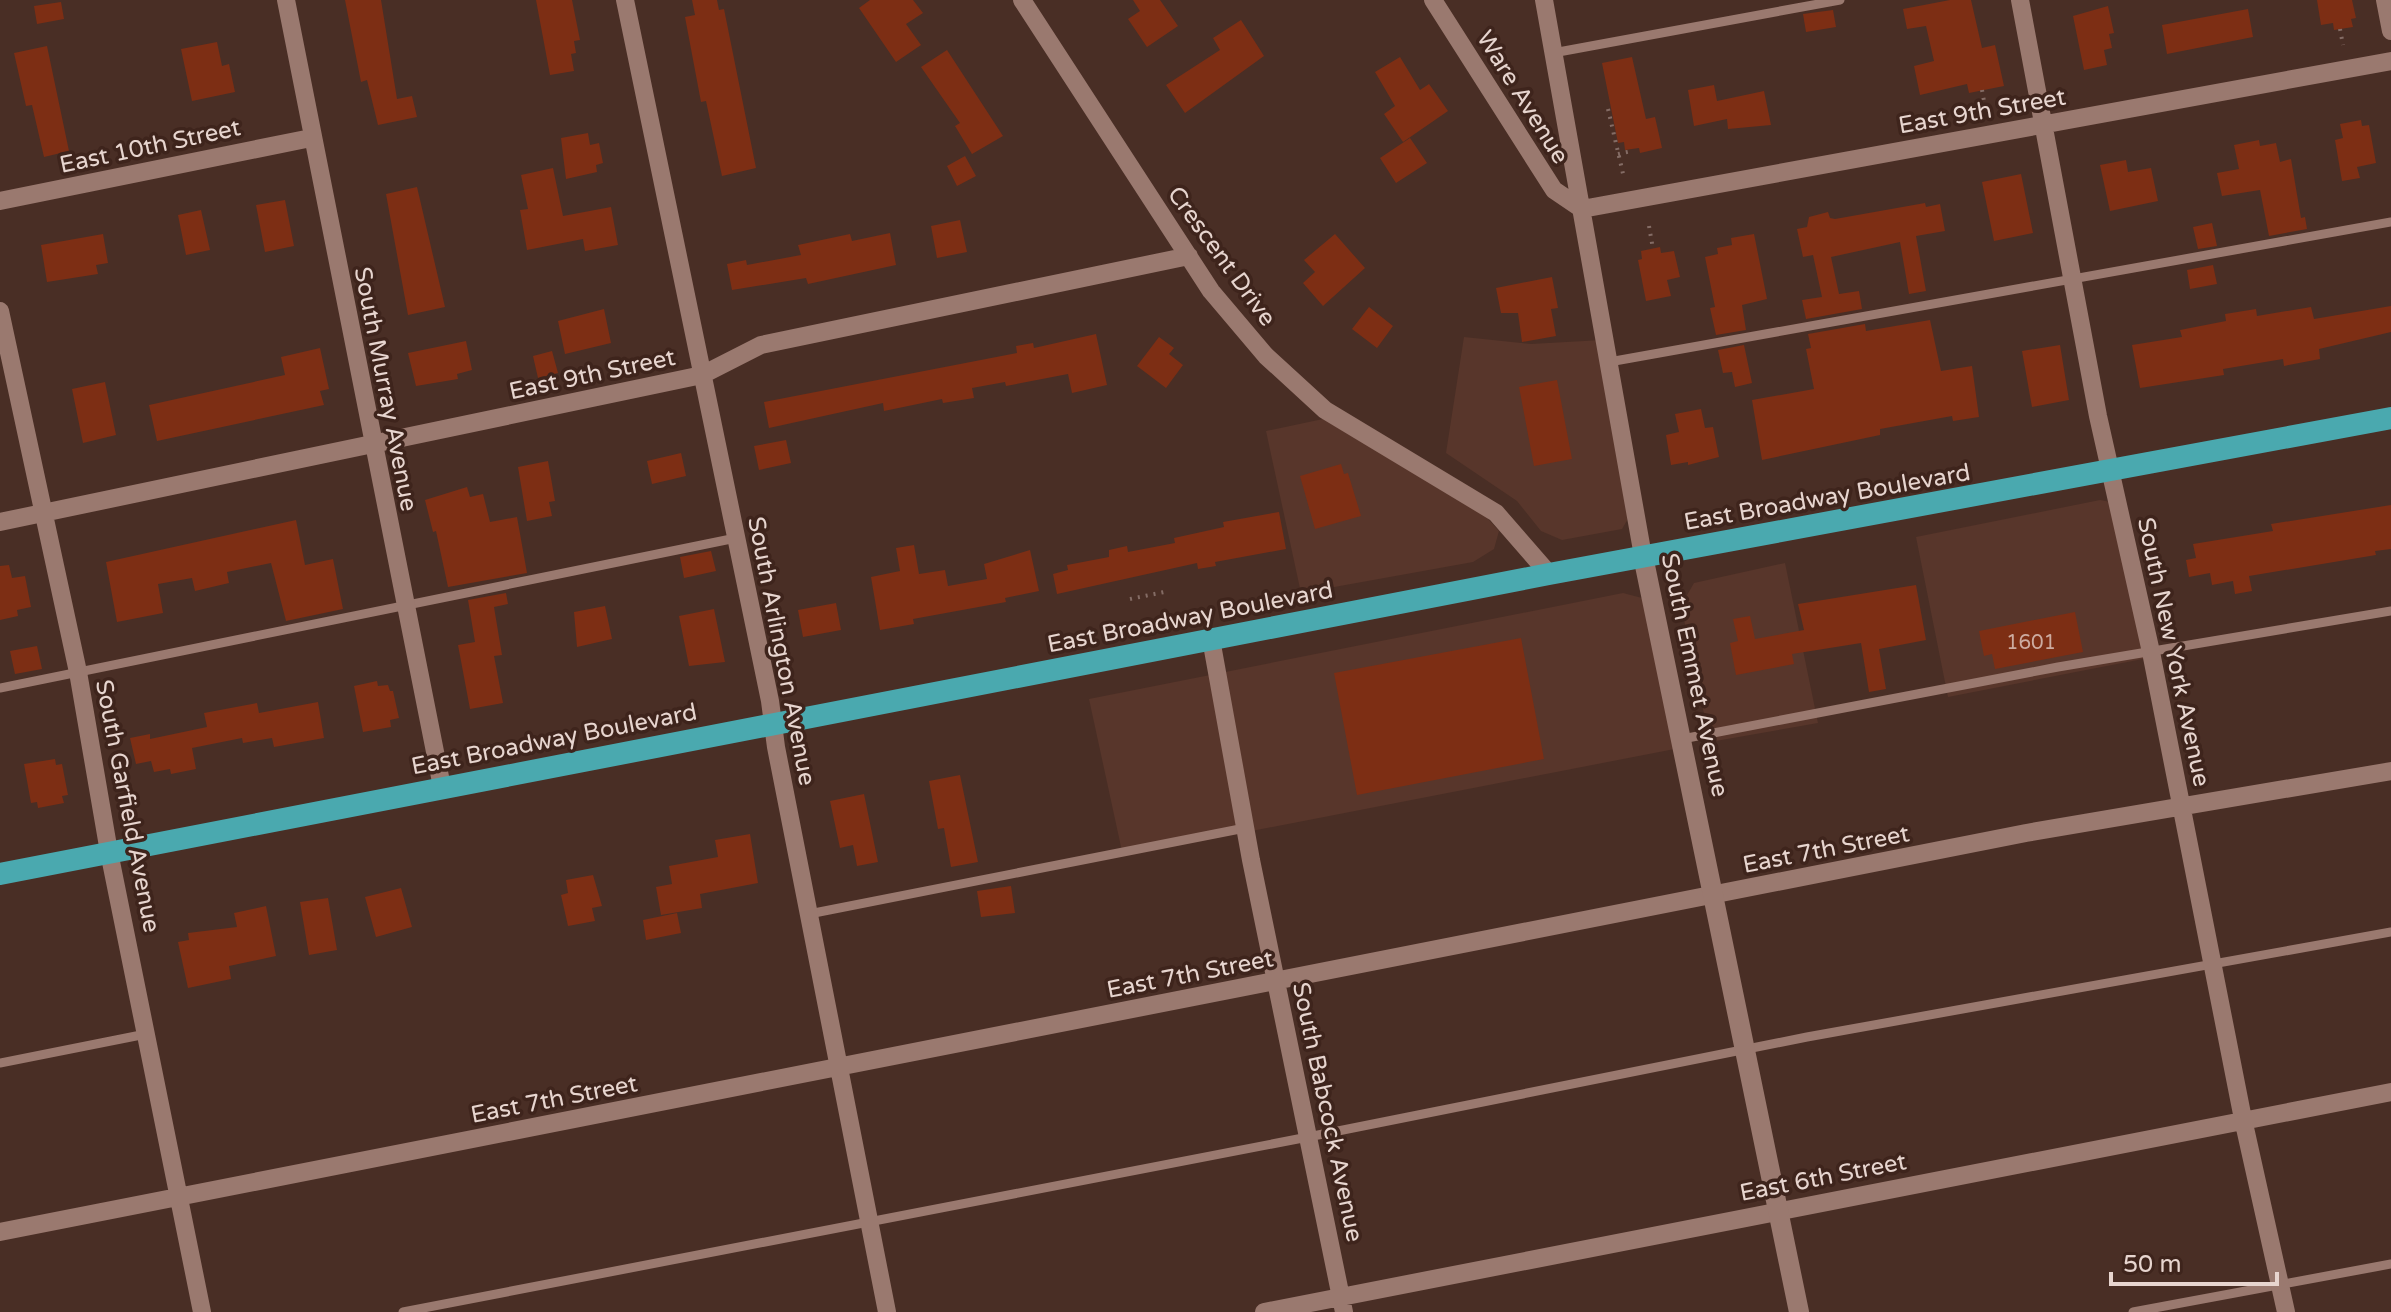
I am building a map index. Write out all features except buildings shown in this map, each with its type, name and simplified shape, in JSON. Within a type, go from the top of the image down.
[{"type":"highway","name":"East Broadway Boulevard","points":[[0,874],[1643,556],[2391,418]]},
{"type":"street","name":"South Murray Avenue","points":[[286,0],[442,787]]},
{"type":"street","name":"South Arlington Avenue","points":[[625,0],[774,724],[887,1312]]},
{"type":"street","name":"Crescent Drive","points":[[1022,0],[1189,256],[1238,325],[1294,384],[1338,418],[1484,504],[1549,574]]},
{"type":"street","name":"Ware Avenue","points":[[1433,0],[1554,190],[1582,209]]},
{"type":"street","name":"South Emmet Avenue","points":[[1544,0],[1643,556],[1799,1312]]},
{"type":"street","name":"South New York Avenue","points":[[2020,0],[2045,124],[2070,279],[2109,472],[2151,652],[2243,1119],[2286,1312]]},
{"type":"street","points":[[2385,0],[2391,31]]},
{"type":"street","name":"East 9th Street","points":[[1582,209],[2391,61]]},
{"type":"street","name":"East 10th Street","points":[[0,201],[311,138]]},
{"type":"street","name":"East 9th Street","points":[[0,522],[702,375],[761,345],[1189,256]]},
{"type":"street","name":"South Garfield Avenue","points":[[0,311],[4,359],[43,513],[78,672],[109,852],[202,1312]]},
{"type":"street","name":"South Babcock Avenue","points":[[1211,639],[1276,982],[1343,1304]]},
{"type":"street","name":"East 7th Street","points":[[0,1232],[2026,833],[2391,771]]},
{"type":"street","name":"East 6th Street","points":[[1264,1312],[1343,1304],[1779,1210],[2391,1092]]},
{"type":"lane","points":[[1553,53],[1840,0]]},
{"type":"lane","points":[[1609,362],[2391,222]]},
{"type":"lane","points":[[0,688],[736,538]]},
{"type":"lane","points":[[1682,739],[2391,611]]},
{"type":"lane","points":[[809,914],[1246,827]]},
{"type":"lane","points":[[403,1312],[1746,1049],[2391,932]]},
{"type":"lane","points":[[0,1063],[148,1034]]},
{"type":"lane","points":[[2133,1312],[2391,1264]]},
{"type":"path","points":[[2340,29],[2343,45]]},
{"type":"path","points":[[1982,90],[1985,107]]},
{"type":"path","points":[[1608,109],[1624,178]]},
{"type":"path","points":[[1618,154],[1632,151]]},
{"type":"path","points":[[1649,226],[1653,249]]},
{"type":"path","points":[[1130,599],[1169,591]]},
{"type":"shaded area","points":[[1464,337],[1531,344],[1602,340],[1632,512],[1622,529],[1562,540],[1541,531],[1517,501],[1446,453]]},
{"type":"shaded area","points":[[1323,419],[1481,511],[1499,531],[1494,549],[1473,562],[1301,593],[1266,431]]},
{"type":"shaded area","points":[[2100,500],[2111,502],[2153,657],[1948,697],[1916,537]]},
{"type":"shaded area","points":[[1785,563],[1818,723],[1710,742],[1683,615],[1686,597],[1694,583]]},
{"type":"shaded area","points":[[1623,593],[1642,598],[1685,747],[1123,856],[1089,699]]}]
